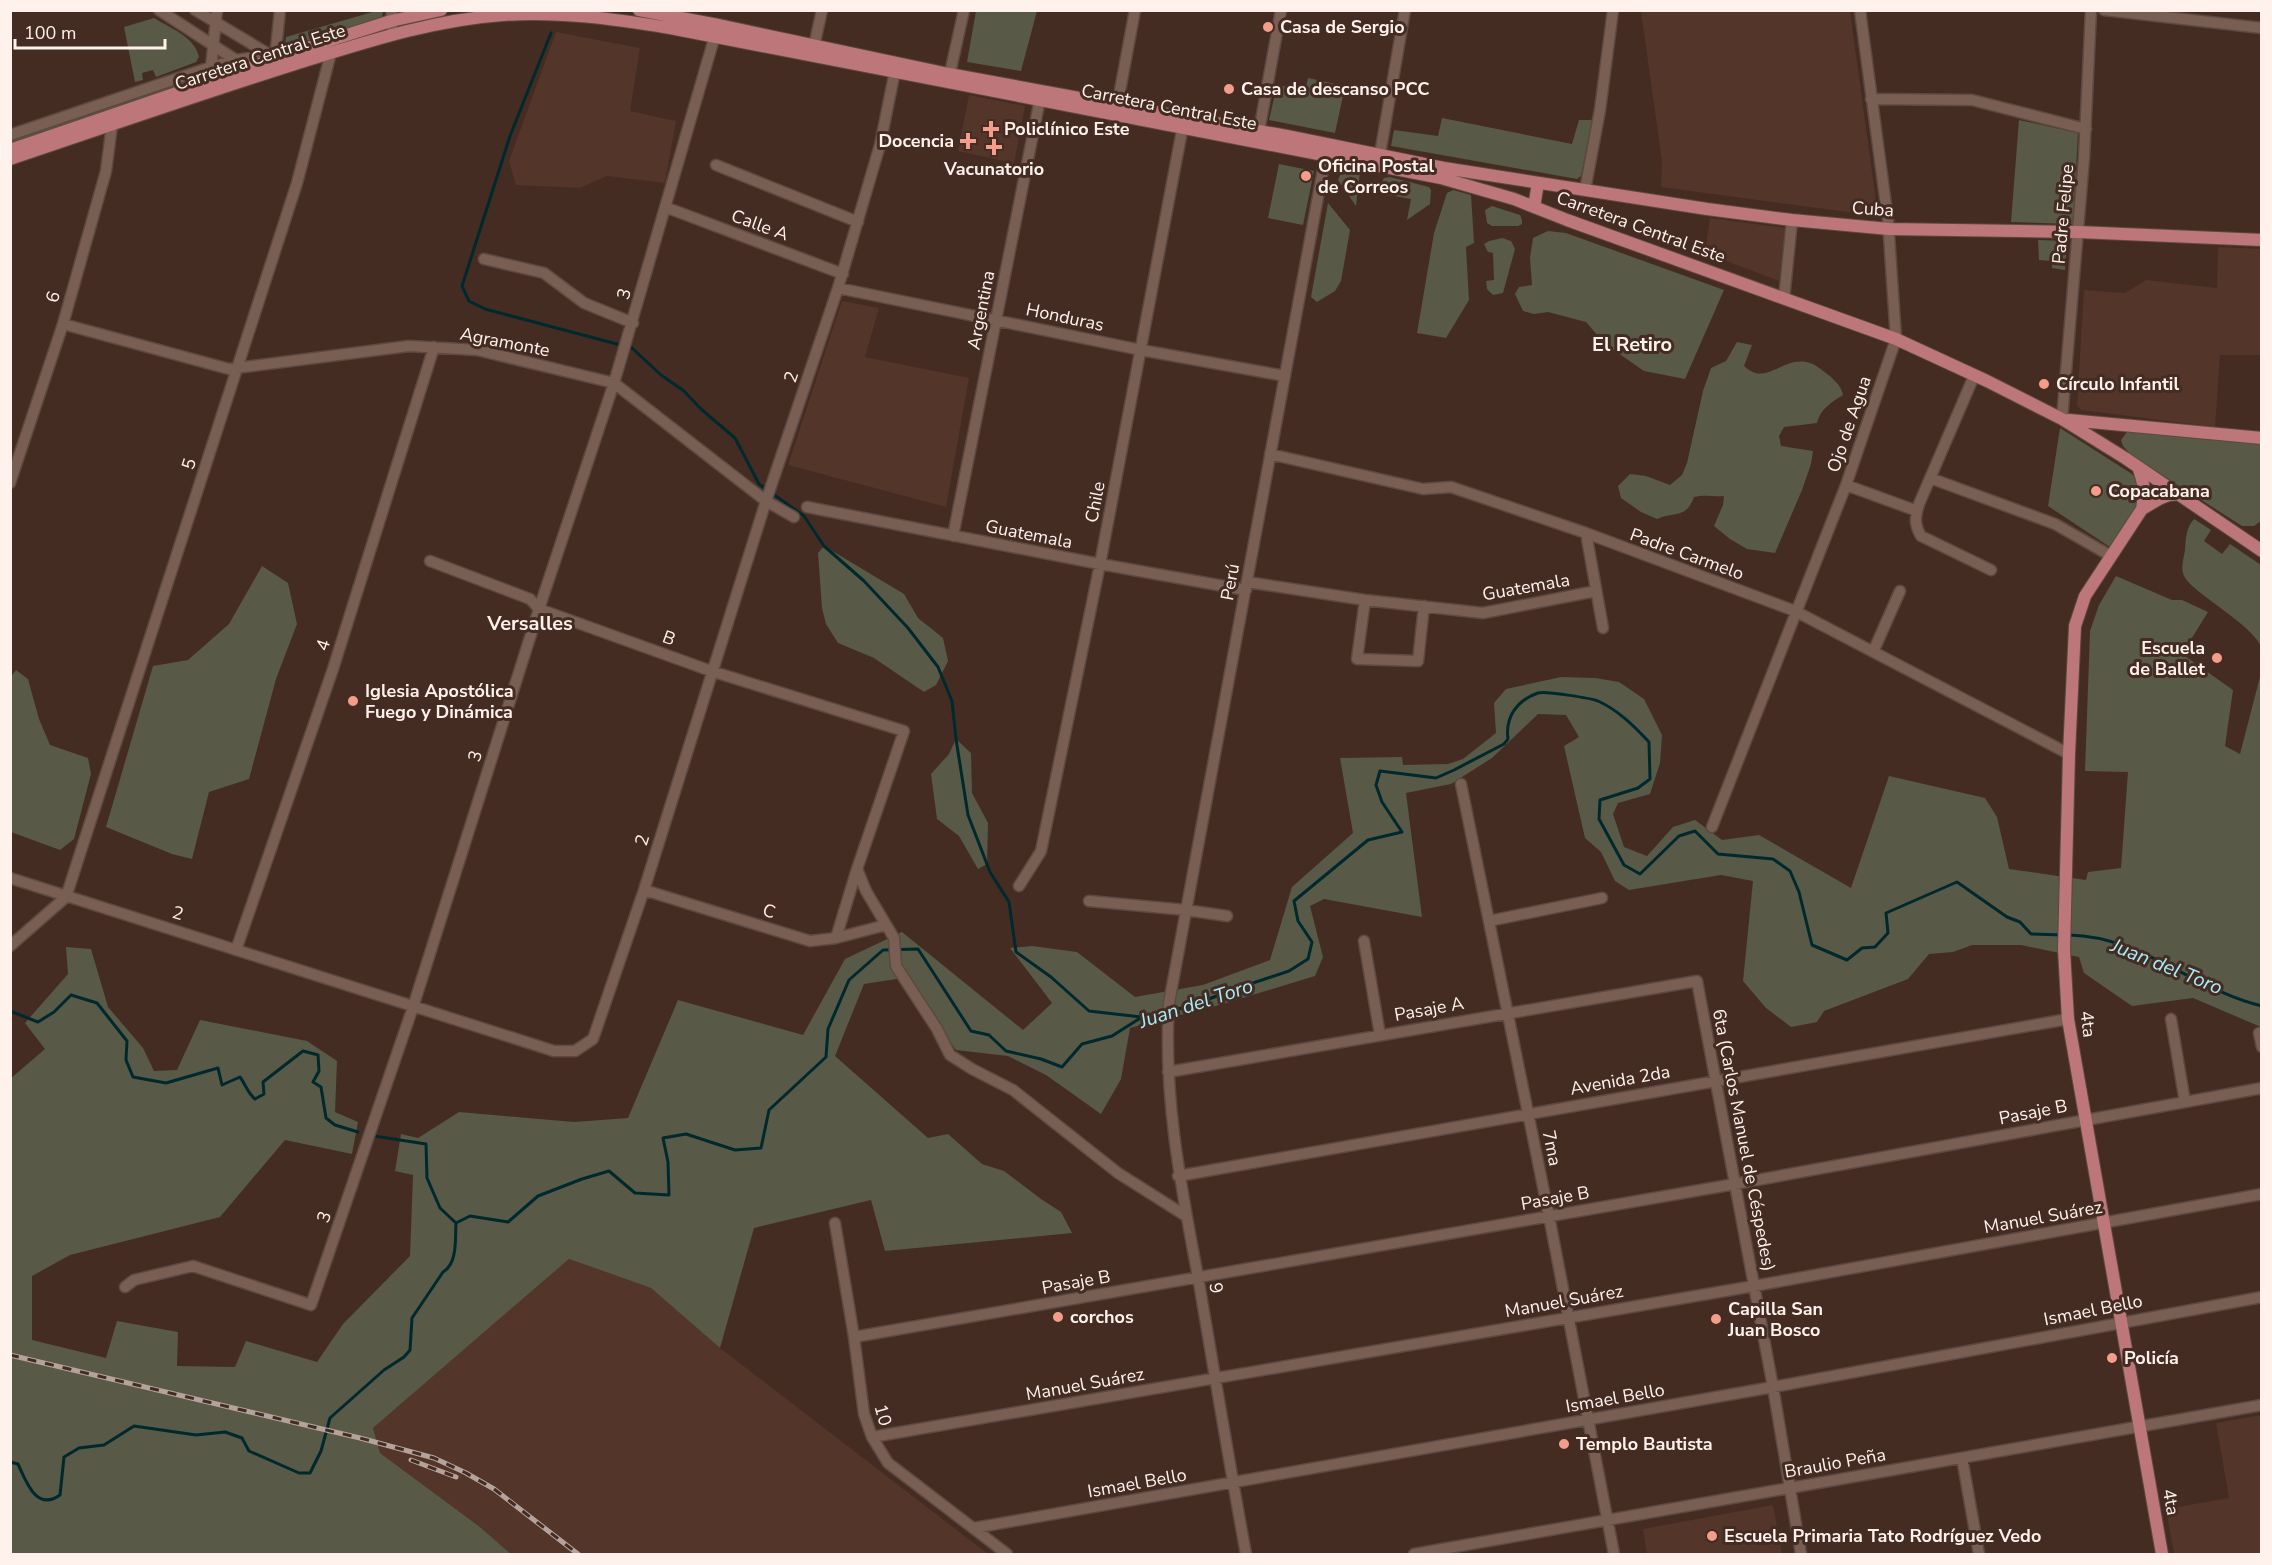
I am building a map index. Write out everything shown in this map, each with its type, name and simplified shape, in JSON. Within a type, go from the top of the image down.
[{"type":"main road","name":"Carretera Central Este","points":[[10,159],[247,68],[334,39],[441,10]]},
{"type":"main road","name":"Carretera Central Este","points":[[639,10],[716,31],[896,68],[1326,150],[1441,178],[1514,199],[1896,339],[2062,419],[2260,546]]},
{"type":"main road","name":"Carretera Central Este","points":[[10,150],[259,75],[276,60],[331,53],[392,22],[449,22],[529,12],[606,18],[672,18]]},
{"type":"main road","name":"Carretera Central Este","points":[[1326,150],[1380,154],[1486,175]]},
{"type":"main road","name":"Cuba","points":[[1486,175],[1792,220],[1888,229],[2078,232],[2262,240]]},
{"type":"main road","points":[[1514,199],[1518,179]]},
{"type":"main road","points":[[1534,207],[1538,183]]},
{"type":"main road","points":[[2062,419],[2262,438]]},
{"type":"main road","points":[[2137,466],[2145,493],[2142,509]]},
{"type":"main road","name":"4ta","points":[[2162,1554],[2068,1019],[2064,950],[2068,754],[2075,626],[2085,596],[2142,509],[2158,499],[2180,494]]},
{"type":"street","points":[[159,10],[259,75]]},
{"type":"street","points":[[195,10],[276,60]]},
{"type":"street","points":[[211,67],[217,10]]},
{"type":"street","points":[[276,60],[280,10]]},
{"type":"street","points":[[813,51],[822,10]]},
{"type":"street","points":[[948,78],[964,10]]},
{"type":"street","points":[[1116,110],[1135,10]]},
{"type":"street","points":[[1258,137],[1281,10]]},
{"type":"street","points":[[1380,154],[1406,10]]},
{"type":"street","points":[[1586,190],[1614,10]]},
{"type":"street","name":"Ojo de Agua","points":[[1712,827],[1846,485],[1896,339],[1888,229],[1860,10]]},
{"type":"street","name":"Padre Felipe","points":[[2062,419],[2086,129],[2091,10]]},
{"type":"street","points":[[2104,10],[2262,28]]},
{"type":"street","name":"3","points":[[125,1287],[134,1280],[193,1266],[311,1305],[413,1007],[539,609],[614,383],[716,31]]},
{"type":"street","name":"5","points":[[66,897],[297,183],[334,39]]},
{"type":"street","points":[[10,135],[235,60],[276,60]]},
{"type":"street","name":"2","points":[[10,878],[554,1051],[575,1051],[593,1039],[644,890],[766,501],[843,274],[880,145],[896,68]]},
{"type":"street","name":"Argentina","points":[[953,536],[1041,95]]},
{"type":"street","points":[[1872,99],[1972,100],[2086,129]]},
{"type":"street","name":"6","points":[[10,483],[63,324],[106,171],[111,120]]},
{"type":"street","name":"Chile","points":[[1018,886],[1041,851],[1100,564],[1183,123]]},
{"type":"street","name":"Perú","points":[[1168,1026],[1169,1003],[1326,150]]},
{"type":"street","points":[[716,165],[858,222]]},
{"type":"street","name":"Calle A","points":[[665,207],[843,274]]},
{"type":"street","points":[[1784,299],[1792,220]]},
{"type":"street","points":[[483,259],[544,273],[584,303],[633,323]]},
{"type":"street","name":"Honduras","points":[[838,288],[1141,350],[1285,376]]},
{"type":"street","name":"Agramonte","points":[[63,324],[229,369],[409,346],[477,350],[614,383],[766,501],[794,517]]},
{"type":"street","name":"4","points":[[236,950],[333,669],[434,347]]},
{"type":"street","points":[[1974,376],[1915,519],[1921,537],[1991,570]]},
{"type":"street","name":"Padre Carmelo","points":[[1270,454],[1423,489],[1451,487],[1586,533],[1795,611],[2068,754]]},
{"type":"street","points":[[1930,478],[2055,524],[2111,556]]},
{"type":"street","points":[[1846,485],[1917,511]]},
{"type":"street","name":"Guatemala","points":[[807,507],[1100,564],[1246,586],[1483,613],[1596,591]]},
{"type":"street","points":[[1586,533],[1603,628]]},
{"type":"street","name":"B","points":[[430,561],[530,599],[539,609],[711,671],[904,730],[857,869]]},
{"type":"street","points":[[1873,652],[1900,591]]},
{"type":"street","points":[[1365,600],[1357,659],[1418,661],[1424,606]]},
{"type":"street","name":"7ma","points":[[1461,784],[1549,1216],[1614,1554]]},
{"type":"street","points":[[857,869],[866,891],[896,945],[896,966],[937,1029],[950,1055],[1013,1090],[1118,1173],[1186,1216]]},
{"type":"street","points":[[836,938],[857,869]]},
{"type":"street","name":"C","points":[[644,890],[810,941],[836,938],[886,925]]},
{"type":"street","points":[[10,946],[66,897]]},
{"type":"street","points":[[1490,921],[1602,898]]},
{"type":"street","points":[[1089,901],[1227,916]]},
{"type":"street","points":[[1364,941],[1380,1035]]},
{"type":"street","name":"Pasaje A","points":[[1168,1072],[1697,981]]},
{"type":"street","name":"6ta (Carlos Manuel de Céspedes)","points":[[1697,981],[1773,1387],[1801,1554]]},
{"type":"street","name":"Avenida 2da","points":[[1178,1176],[2068,1019]]},
{"type":"street","points":[[2171,1019],[2185,1102]]},
{"type":"street","name":"9","points":[[1168,1026],[1168,1072],[1178,1176],[1246,1554]]},
{"type":"street","points":[[2259,1033],[2262,1047]]},
{"type":"street","name":"Pasaje B","points":[[854,1337],[1735,1184],[2262,1088]]},
{"type":"street","name":"Manuel Suárez","points":[[872,1437],[1754,1286],[2262,1194]]},
{"type":"street","name":"10","points":[[835,1223],[864,1414],[872,1437],[888,1463],[1007,1554]]},
{"type":"street","name":"Ismael Bello","points":[[974,1528],[1773,1387],[2262,1297]]},
{"type":"street","name":"Braulio Peña","points":[[1414,1554],[2262,1405]]},
{"type":"street","points":[[1962,1458],[1979,1554]]},
{"type":"shaded area","points":[[1641,11],[1850,11],[1878,216],[1661,187],[1662,161]]},
{"type":"shaded area","points":[[556,32],[640,48],[630,111],[676,121],[665,183],[607,176],[580,188],[516,185],[509,161]]},
{"type":"shaded area","name":"Policlínico Este","points":[[969,95],[1025,106],[1014,163],[958,151]]},
{"type":"shaded area","points":[[1710,218],[1785,228],[1779,281],[1705,253]]},
{"type":"shaded area","points":[[2218,247],[2261,249],[2262,355],[2220,355],[2215,427],[2081,410],[2077,405],[2084,290],[2125,293],[2146,280],[2217,288]]},
{"type":"shaded area","points":[[842,301],[879,308],[865,357],[969,378],[946,507],[788,465]]},
{"type":"shaded area","points":[[569,1259],[651,1288],[720,1348],[988,1554],[511,1554],[480,1527],[380,1453],[373,1428]]},
{"type":"shaded area","points":[[2261,1415],[2261,1554],[2174,1554],[2166,1509],[2229,1498],[2216,1423]]},
{"type":"shaded area","name":"Escuela Primaria Tato Rodríguez Vedo","points":[[1773,1505],[1782,1554],[1647,1554],[1643,1529]]},
{"type":"green space","points":[[376,11],[383,11],[382,17],[285,48],[286,37]]},
{"type":"green space","points":[[976,11],[1037,11],[1021,71],[967,62]]},
{"type":"green space","points":[[154,18],[174,29],[193,44],[199,57],[196,62],[156,77],[153,70],[142,73],[143,80],[135,82],[124,27]]},
{"type":"green space","points":[[228,66],[231,69],[11,143],[10,140]]},
{"type":"green space","points":[[1308,78],[1345,86],[1335,133],[1269,120],[1277,85],[1305,90]]},
{"type":"green space","points":[[1442,118],[1572,144],[1579,120],[1592,120],[1581,176],[1577,179],[1391,146],[1394,130],[1438,136]]},
{"type":"green space","points":[[2019,120],[2078,133],[2073,224],[2011,222]]},
{"type":"green space","points":[[1279,164],[1314,171],[1303,225],[1268,218]]},
{"type":"green space","points":[[1360,172],[1356,206],[1338,180],[1341,173]]},
{"type":"green space","points":[[1390,177],[1429,187],[1431,190],[1430,204],[1407,220],[1411,199],[1382,194],[1381,184],[1384,178]]},
{"type":"green space","points":[[1453,190],[1471,195],[1474,243],[1466,247],[1469,300],[1446,338],[1417,333],[1434,233],[1447,193]]},
{"type":"green space","points":[[1328,203],[1350,230],[1341,281],[1335,291],[1317,302],[1311,297]]},
{"type":"green space","points":[[1492,206],[1520,215],[1522,224],[1492,226],[1487,223],[1485,210]]},
{"type":"green space","points":[[1548,231],[1566,233],[1724,290],[1685,379],[1644,371],[1605,344],[1586,322],[1548,312],[1534,314],[1523,311],[1515,294],[1519,287],[1532,285],[1530,258],[1533,238]]},
{"type":"green space","points":[[1502,238],[1511,241],[1515,249],[1503,293],[1493,295],[1487,289],[1486,281],[1494,280],[1493,253],[1488,252],[1484,244]]},
{"type":"green space","points":[[2038,240],[2067,241],[2065,270],[2052,268],[2052,261],[2039,260]]},
{"type":"green space","points":[[1737,342],[1752,345],[1744,366],[1752,372],[1760,374],[1800,361],[1810,363],[1830,376],[1840,387],[1843,395],[1824,410],[1817,423],[1784,427],[1779,436],[1781,446],[1813,451],[1802,490],[1775,553],[1747,549],[1714,526],[1723,505],[1724,496],[1694,497],[1684,512],[1657,519],[1641,512],[1621,498],[1618,486],[1630,474],[1646,476],[1670,485],[1682,475],[1711,368],[1726,361]]},
{"type":"green space","name":"Copacabana","points":[[2060,428],[2132,474],[2137,480],[2139,507],[2113,549],[2048,506]]},
{"type":"green space","points":[[2133,430],[2261,443],[2261,521],[2254,526],[2242,526],[2131,455],[2121,440],[2127,432]]},
{"type":"green space","points":[[2194,519],[2211,530],[2204,541],[2222,554],[2230,544],[2261,565],[2261,646],[2244,626],[2195,588],[2183,573],[2187,533]]},
{"type":"green space","points":[[824,546],[904,594],[918,618],[943,638],[948,661],[936,685],[924,692],[874,658],[838,643],[826,624],[822,608],[818,553]]},
{"type":"green space","points":[[262,566],[288,583],[297,624],[276,679],[249,779],[209,792],[192,859],[172,854],[106,827],[153,666],[188,660],[229,624]]},
{"type":"green space","points":[[2116,576],[2172,600],[2182,600],[2208,612],[2182,654],[2233,690],[2225,746],[2240,754],[2261,673],[2261,1027],[2193,998],[2132,1006],[2084,973],[2079,957],[2021,945],[1972,945],[1953,952],[1929,954],[1908,979],[1824,1011],[1817,1022],[1791,1027],[1766,1008],[1743,981],[1753,881],[1721,875],[1629,890],[1615,881],[1601,852],[1585,838],[1564,746],[1579,737],[1566,715],[1538,714],[1492,758],[1451,784],[1406,793],[1422,917],[1324,899],[1310,906],[1323,957],[1315,976],[1223,1004],[1130,1028],[1121,1079],[1101,1114],[1046,1075],[1008,1056],[956,1050],[903,978],[864,984],[835,1056],[928,1138],[948,1134],[982,1164],[1004,1171],[1061,1212],[1072,1233],[885,1251],[871,1200],[754,1228],[720,1348],[651,1288],[569,1259],[373,1428],[380,1453],[480,1527],[511,1554],[11,1554],[10,1079],[45,1049],[25,1023],[68,974],[66,947],[91,949],[108,1007],[143,1048],[154,1071],[177,1070],[200,1020],[307,1041],[337,1061],[335,1112],[358,1122],[352,1154],[285,1140],[220,1217],[70,1255],[32,1276],[32,1340],[106,1358],[117,1321],[178,1332],[177,1366],[235,1367],[246,1341],[317,1362],[343,1324],[410,1256],[413,1175],[395,1171],[401,1134],[418,1138],[459,1112],[574,1122],[628,1118],[678,1000],[803,1035],[845,959],[902,932],[1023,1030],[1052,1003],[1010,948],[1032,946],[1077,952],[1135,997],[1203,985],[1270,960],[1292,887],[1353,833],[1340,758],[1402,757],[1403,765],[1448,764],[1463,759],[1496,733],[1494,703],[1506,689],[1561,677],[1595,678],[1619,682],[1644,699],[1662,735],[1660,763],[1650,794],[1618,803],[1613,814],[1624,847],[1647,856],[1673,827],[1695,820],[1722,840],[1759,835],[1851,888],[1889,776],[1985,798],[1997,817],[2009,869],[2086,880],[2088,872],[2121,868],[2128,772],[2085,771],[2090,631],[2099,605]]},
{"type":"green space","points":[[16,670],[28,679],[39,719],[50,745],[88,758],[91,774],[74,839],[60,850],[11,832],[10,678]]},
{"type":"green space","points":[[956,739],[971,753],[972,793],[988,823],[987,864],[978,869],[959,836],[937,819],[931,774],[949,754]]},
{"type":"waterway","points":[[551,33],[510,136],[462,286],[469,301],[485,309],[632,348],[661,375],[684,391],[735,438],[759,484],[804,516],[824,546],[864,581],[908,628],[938,667],[952,701],[968,815],[990,872],[1009,902],[1016,952],[1051,977],[1089,1011],[1141,1017]]},
{"type":"waterway","name":"Juan del Toro","points":[[456,1223],[470,1216],[508,1222],[538,1196],[609,1171],[635,1193],[669,1195],[668,1162],[663,1138],[686,1134],[735,1150],[761,1148],[769,1110],[826,1057],[828,1029],[849,980],[883,950],[918,949],[971,1031],[989,1035],[1006,1051],[1041,1059],[1062,1067],[1082,1044],[1112,1036],[1142,1017],[1191,1006],[1289,971],[1308,959],[1312,942],[1298,921],[1294,901],[1368,840],[1402,832],[1382,802],[1376,785],[1380,771],[1436,778],[1454,770],[1504,744],[1508,739],[1508,724],[1514,710],[1524,700],[1538,693],[1568,695],[1598,701],[1632,724],[1649,742],[1650,779],[1638,788],[1600,800],[1599,819],[1624,865],[1640,874],[1679,836],[1695,831],[1718,854],[1773,859],[1790,871],[1799,892],[1812,945],[1847,960],[1862,948],[1875,947],[1888,933],[1886,913],[1957,882],[2007,917],[2020,922],[2031,934],[2062,935]]},
{"type":"waterway","name":"Juan del Toro","points":[[2069,935],[2120,944],[2213,988],[2262,1006]]},
{"type":"waterway","points":[[10,1011],[38,1022],[54,1012],[71,995],[97,1003],[127,1041],[126,1060],[133,1077],[166,1083],[218,1068],[222,1085],[240,1077],[255,1099],[264,1094],[263,1082],[303,1051],[318,1055],[319,1071],[313,1082],[321,1087],[326,1118],[335,1125],[358,1132]]},
{"type":"waterway","points":[[374,1136],[426,1144],[427,1178],[440,1208],[456,1223]]},
{"type":"waterway","name":"Juan del Toro","points":[[10,1462],[18,1464],[28,1486],[38,1497],[44,1500],[52,1499],[60,1495],[64,1457],[79,1448],[104,1445],[134,1426],[196,1435],[225,1432],[242,1438],[249,1451],[299,1473],[310,1473],[321,1451],[330,1418],[410,1350],[412,1318],[451,1263],[455,1250],[456,1223]]},
{"type":"railway","points":[[10,1355],[360,1438],[434,1458],[494,1489],[578,1554]]},
{"type":"railway","points":[[411,1460],[456,1477]]},
{"type":"place","name":"Casa de Sergio","points":[[1268,27]]},
{"type":"place","name":"Casa de descanso PCC","points":[[1229,89]]},
{"type":"place","name":"Policlínico Este","points":[[991,129]]},
{"type":"place","name":"Docencia","points":[[968,141]]},
{"type":"place","name":"Vacunatorio","points":[[994,147]]},
{"type":"place","name":"Oficina Postal de Correos","points":[[1306,176]]},
{"type":"place","name":"Círculo Infantil","points":[[2044,384]]},
{"type":"place","name":"Copacabana","points":[[2096,491]]},
{"type":"place","name":"Escuela de Ballet","points":[[2217,658]]},
{"type":"place","name":"Iglesia Apostólica Fuego y Dinámica","points":[[353,701]]},
{"type":"place","name":"corchos","points":[[1058,1317]]},
{"type":"place","name":"Capilla San Juan Bosco","points":[[1716,1319]]},
{"type":"place","name":"Policía","points":[[2112,1358]]},
{"type":"place","name":"Templo Bautista","points":[[1564,1444]]},
{"type":"place","name":"Escuela Primaria Tato Rodríguez Vedo","points":[[1712,1536]]},
{"type":"district","name":"El Retiro","points":[[1632,344]]},
{"type":"district","name":"Versalles","points":[[530,623]]}]
